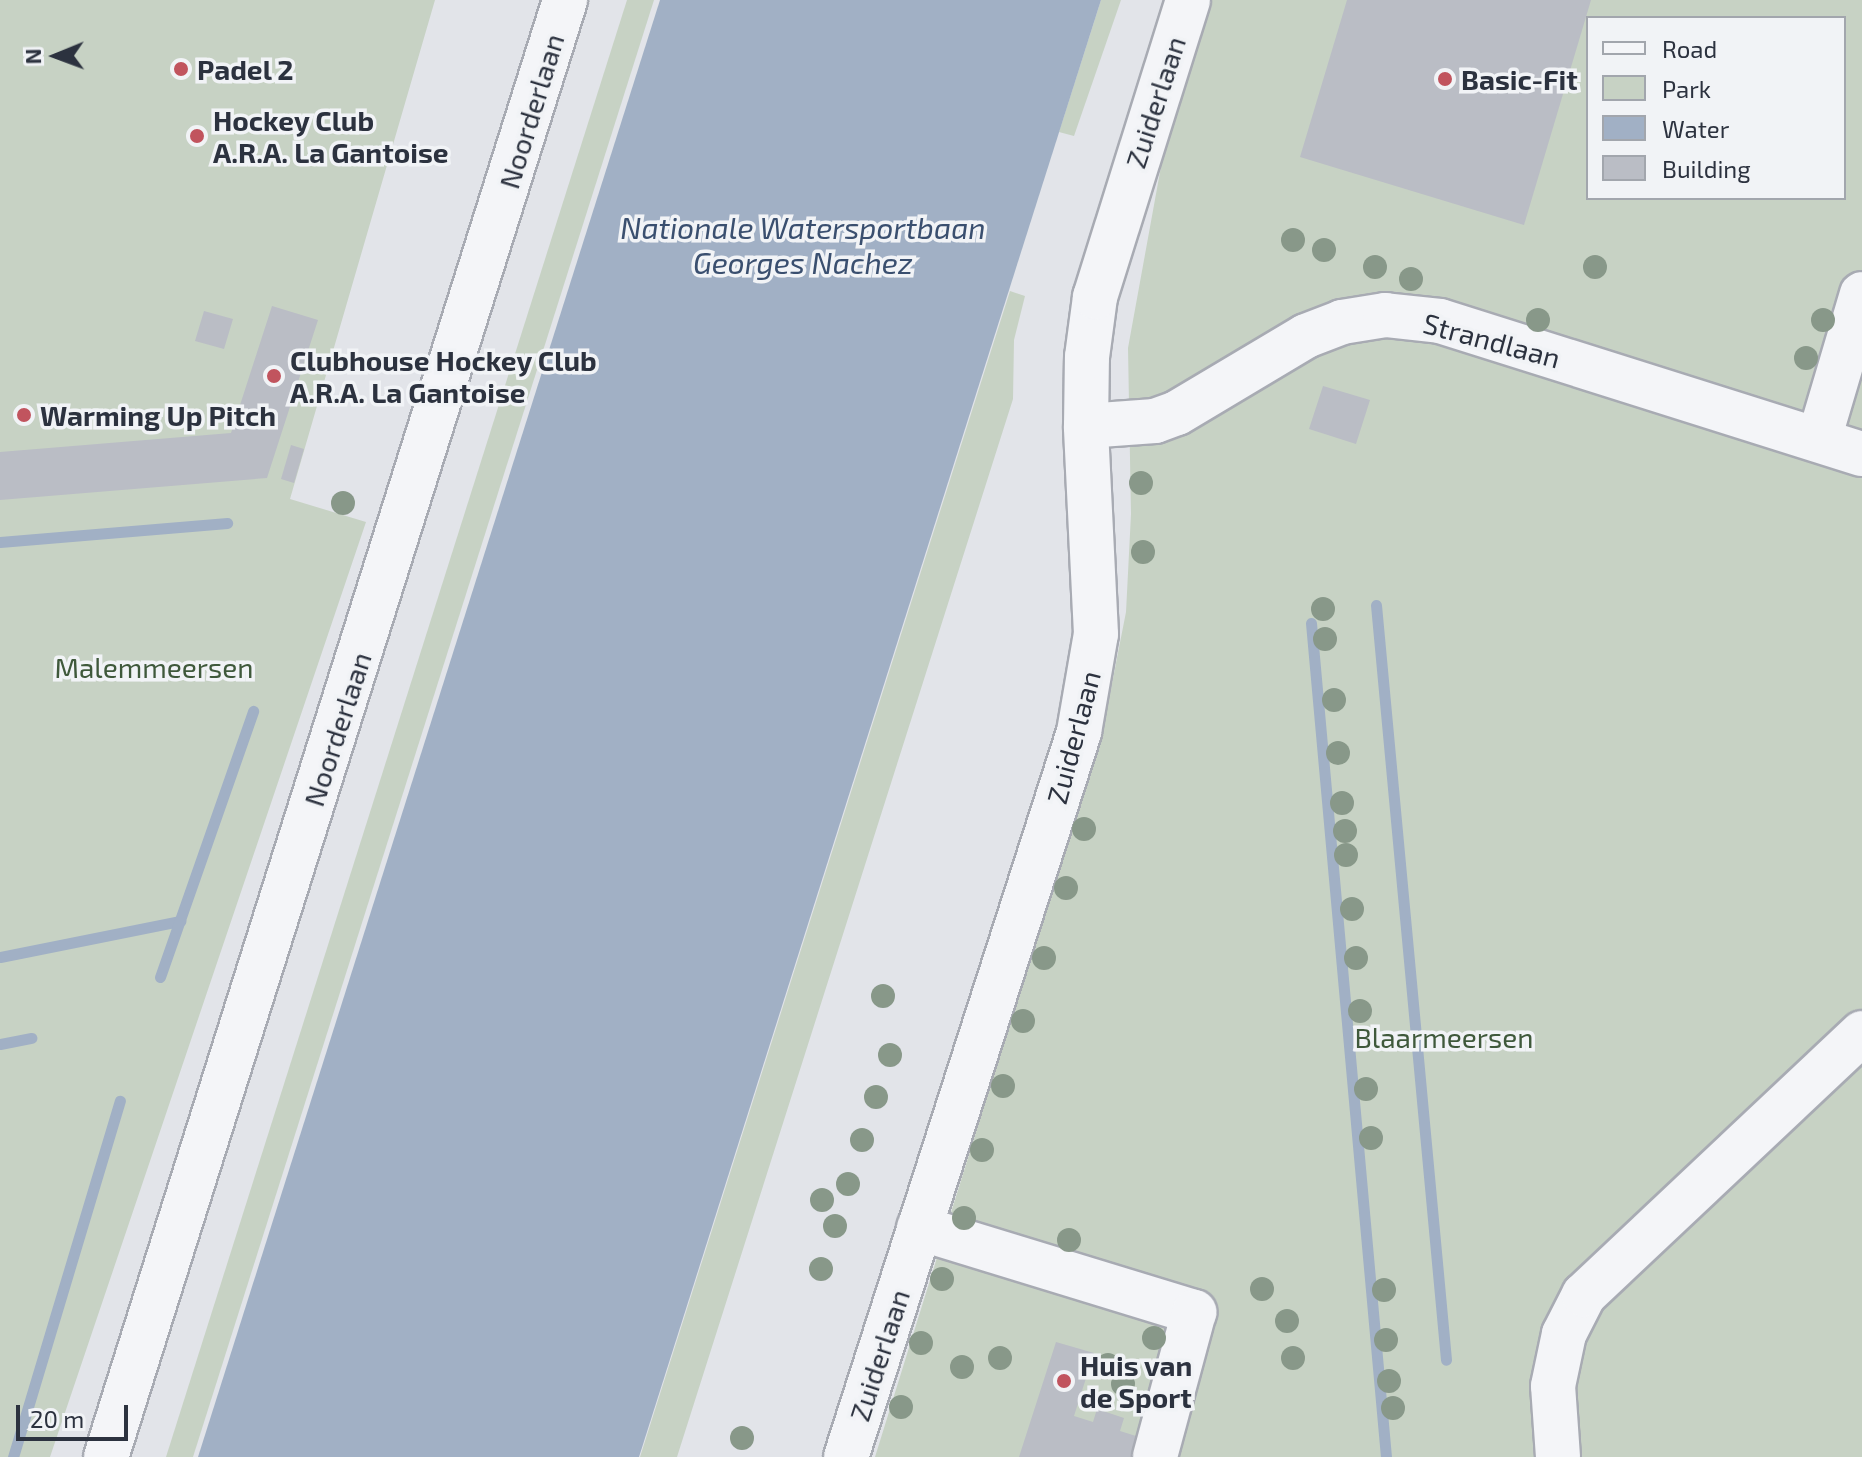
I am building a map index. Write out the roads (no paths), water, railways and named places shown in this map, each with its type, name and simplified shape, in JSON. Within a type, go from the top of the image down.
[{"type":"street","name":"Noorderlaan","points":[[106,1457],[565,0]]},
{"type":"street","name":"Zuiderlaan","points":[[846,1457],[1059,797],[1091,674],[1096,634],[1086,426],[1087,357],[1095,297],[1188,0]]},
{"type":"street","points":[[1819,439],[1862,294]]},
{"type":"street","name":"Strandlaan","points":[[1086,426],[1155,421],[1177,413],[1306,336],[1342,322],[1385,315],[1440,321],[1862,454]]},
{"type":"street","points":[[1558,1457],[1553,1386],[1564,1334],[1584,1295],[1862,1033]]},
{"type":"street","points":[[919,1228],[1194,1312],[1155,1457]]},
{"type":"water","name":"Nationale Watersportbaan Georges Nachez","points":[[660,0],[1101,0],[639,1457],[198,1457]]},
{"type":"waterway","points":[[0,542],[227,523]]},
{"type":"waterway","points":[[1376,605],[1446,1360]]},
{"type":"waterway","points":[[1311,623],[1386,1457]]},
{"type":"waterway","points":[[160,977],[253,711]]},
{"type":"waterway","points":[[0,957],[180,921]]},
{"type":"waterway","points":[[0,1044],[31,1038]]},
{"type":"waterway","points":[[13,1457],[120,1101]]},
{"type":"place","name":"Padel 2","points":[[181,69]]},
{"type":"place","name":"Basic-Fit","points":[[1445,79]]},
{"type":"place","name":"Hockey Club A.R.A. La Gantoise","points":[[197,136]]},
{"type":"place","name":"Clubhouse Hockey Club A.R.A. La Gantoise","points":[[274,376]]},
{"type":"place","name":"Warming Up Pitch","points":[[24,415]]},
{"type":"place","name":"Huis van de Sport","points":[[1064,1381]]},
{"type":"park label","name":"Malemmeersen","points":[[154,667]]},
{"type":"park label","name":"Blaarmeersen","points":[[1444,1037]]}]
